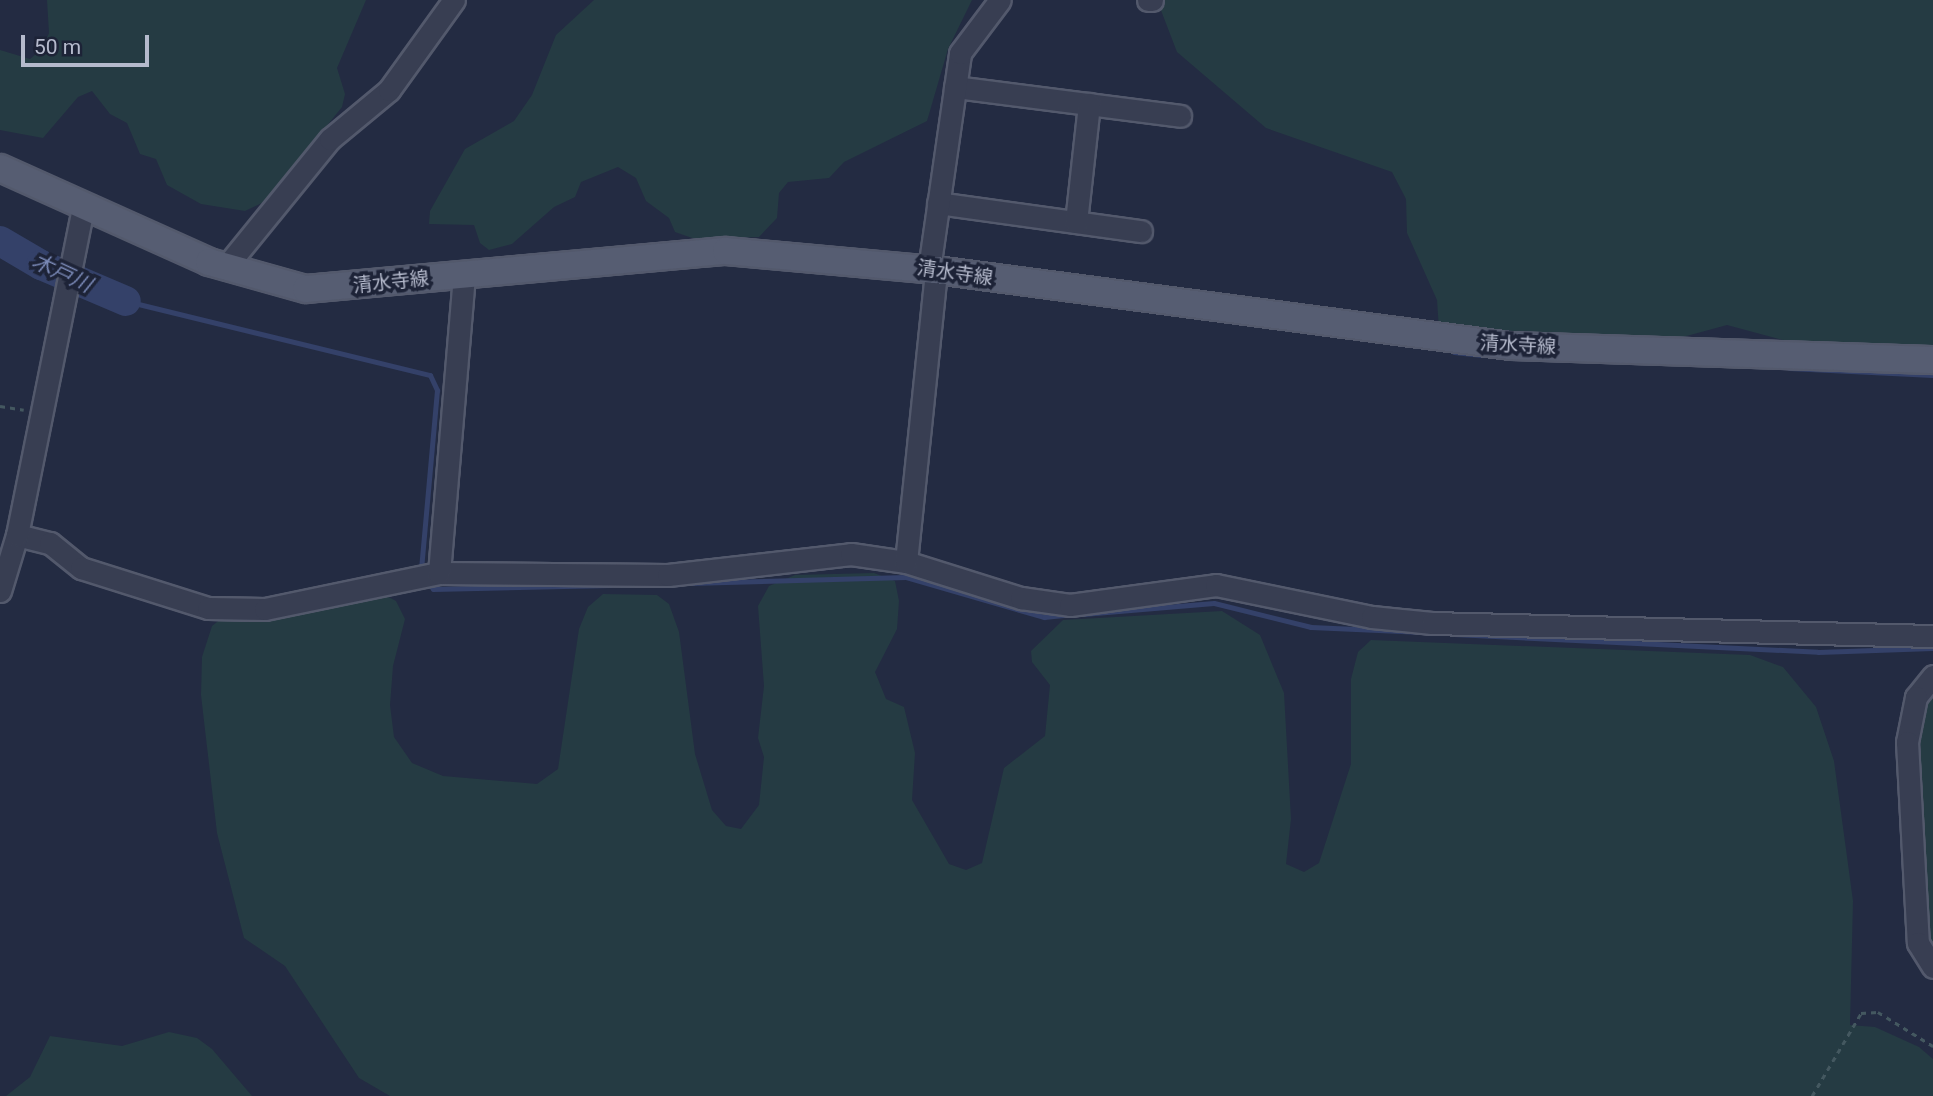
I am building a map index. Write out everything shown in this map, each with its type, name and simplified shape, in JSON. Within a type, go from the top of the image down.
[{"type":"main road","name":"清水寺線","points":[[0,168],[83,209],[225,268],[306,289],[726,251],[932,269],[1510,346],[1933,360]]},
{"type":"street","points":[[225,268],[330,139],[389,90],[454,0]]},
{"type":"street","points":[[906,562],[938,203],[960,53],[1000,0]]},
{"type":"street","points":[[955,87],[1180,116]]},
{"type":"street","points":[[1076,222],[1089,104]]},
{"type":"street","points":[[938,203],[1141,231]]},
{"type":"street","points":[[0,591],[17,534],[83,209]]},
{"type":"street","points":[[439,573],[464,275]]},
{"type":"street","points":[[17,534],[50,543],[81,568],[208,608],[265,608],[439,573],[668,575],[851,554],[906,562],[1021,598],[1070,605],[1216,585],[1372,617],[1432,623],[1933,636]]},
{"type":"street","points":[[1933,676],[1916,697],[1907,742],[1919,943],[1933,967]]},
{"type":"path","points":[[0,405],[41,414]]},
{"type":"path","points":[[1812,1096],[1861,1013],[1878,1012],[1933,1046]]},
{"type":"shaded area","points":[[47,0],[366,0],[337,68],[345,94],[342,107],[266,201],[245,211],[201,204],[167,185],[156,159],[140,154],[127,123],[110,114],[92,91],[78,97],[43,138],[0,130],[0,50],[30,59],[42,49],[49,33]]},
{"type":"shaded area","points":[[594,0],[972,0],[948,49],[927,121],[844,162],[829,178],[788,182],[779,193],[777,218],[759,237],[695,239],[675,232],[669,218],[646,201],[636,178],[618,167],[581,182],[575,197],[554,207],[512,244],[489,250],[480,243],[474,225],[429,224],[430,211],[465,149],[514,121],[532,95],[556,35]]},
{"type":"shaded area","points":[[1157,0],[1933,0],[1933,349],[1812,348],[1727,325],[1668,341],[1492,337],[1439,329],[1437,300],[1407,233],[1406,199],[1392,172],[1266,128],[1177,52]]},
{"type":"shaded area","points":[[874,573],[895,581],[899,601],[897,629],[875,672],[886,699],[904,707],[915,753],[912,800],[949,864],[966,870],[982,863],[1004,768],[1045,736],[1050,685],[1032,662],[1031,651],[1063,620],[1222,611],[1260,635],[1284,693],[1291,819],[1286,864],[1304,872],[1319,863],[1351,764],[1351,679],[1358,652],[1371,640],[1750,655],[1783,667],[1816,707],[1834,761],[1853,901],[1850,1025],[1875,1027],[1919,1047],[1933,1059],[1933,1096],[390,1096],[359,1078],[285,966],[244,938],[217,833],[201,695],[202,657],[212,626],[227,614],[383,594],[396,601],[405,619],[393,666],[390,705],[394,737],[412,763],[443,776],[537,784],[558,769],[579,629],[588,607],[603,594],[657,595],[669,604],[679,632],[695,754],[712,810],[726,826],[741,829],[759,805],[764,757],[758,738],[764,686],[758,606],[769,586],[795,575]]},
{"type":"shaded area","points":[[1933,680],[1933,951],[1922,919],[1912,730]]},
{"type":"shaded area","points":[[169,1032],[197,1038],[212,1049],[252,1096],[6,1096],[30,1077],[50,1036],[122,1046]]},
{"type":"waterway","name":"木戸川","points":[[0,241],[41,265],[126,301]]},
{"type":"waterway","points":[[126,301],[430,375],[437,390],[421,570]]},
{"type":"waterway","points":[[1454,352],[1482,355]]},
{"type":"waterway","points":[[1789,368],[1933,375]]},
{"type":"waterway","points":[[689,583],[906,577],[1044,617],[1073,614]]},
{"type":"waterway","points":[[428,581],[433,589],[610,585]]},
{"type":"waterway","points":[[1083,614],[1214,603],[1311,627],[1423,632]]},
{"type":"waterway","points":[[1454,634],[1818,652],[1933,648]]}]
